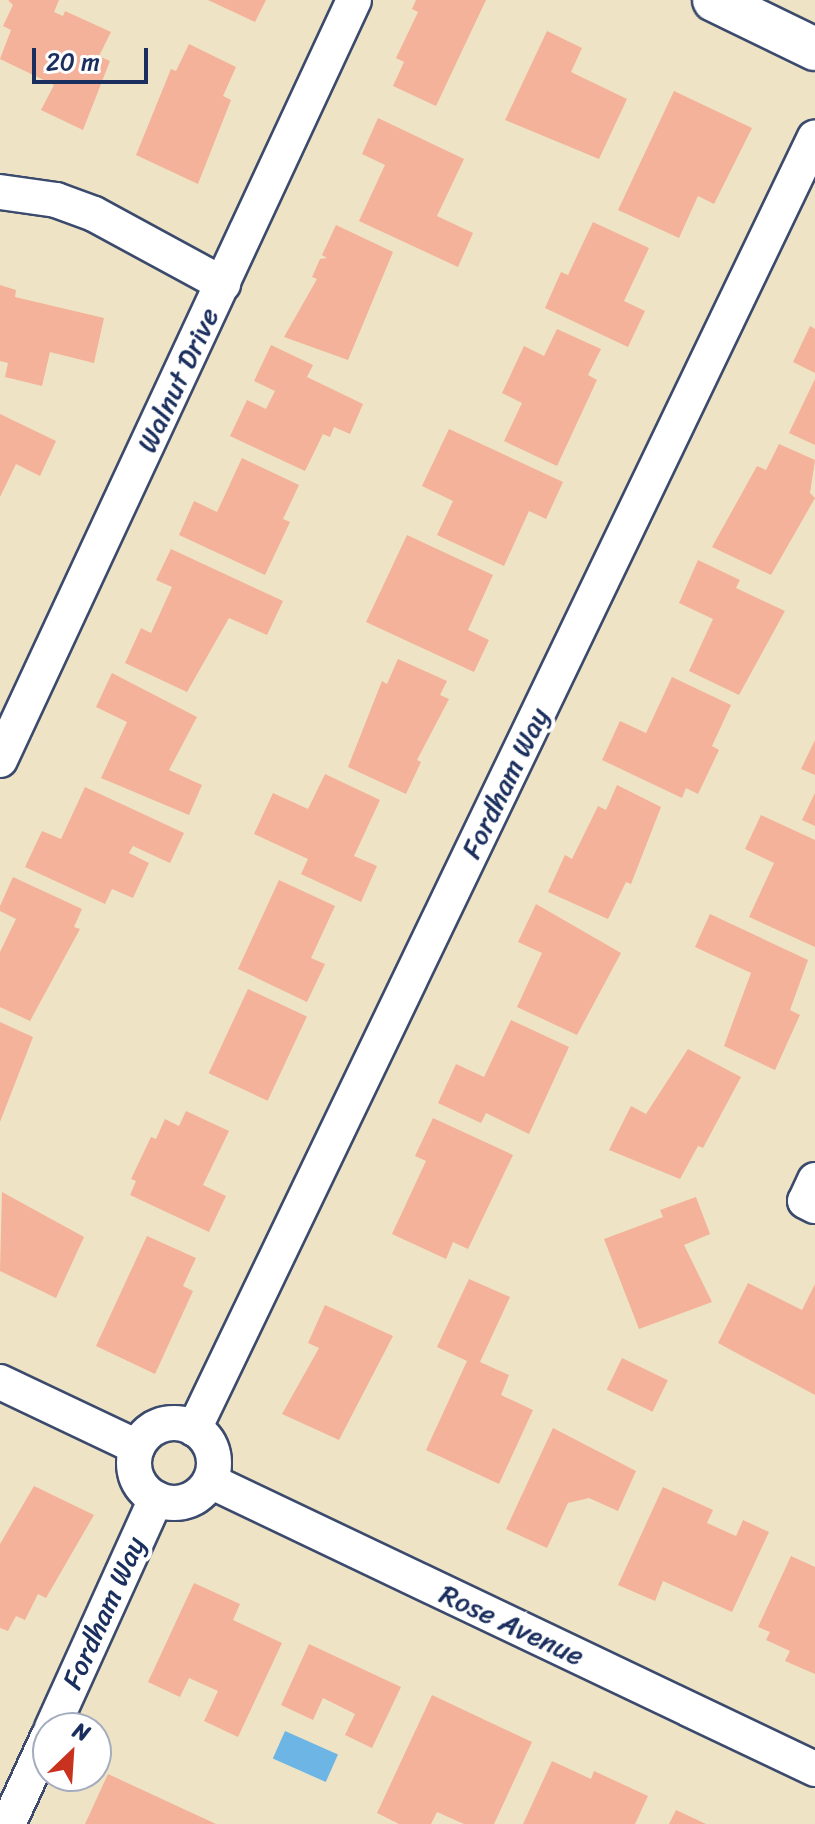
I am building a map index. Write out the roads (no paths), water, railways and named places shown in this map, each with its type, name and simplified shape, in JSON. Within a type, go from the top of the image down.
[{"type":"street","name":"Walnut Drive","points":[[0,760],[354,0]]},
{"type":"street","points":[[714,0],[815,49]]},
{"type":"street","name":"Fordham Way","points":[[194,1429],[815,137]]},
{"type":"street","points":[[0,192],[56,200],[94,214],[223,284]]},
{"type":"street","points":[[0,1382],[137,1447]]},
{"type":"street","points":[[162,1425],[194,1429],[212,1452],[210,1481],[187,1501],[156,1499],[136,1477],[137,1447],[162,1425]]},
{"type":"street","name":"Rose Avenue","points":[[210,1481],[815,1769]]},
{"type":"street","name":"Fordham Way","points":[[59,1712],[156,1499]]},
{"type":"street","points":[[8,1824],[32,1772]]},
{"type":"water","points":[[285,1731],[338,1755],[326,1782],[273,1758]]}]
